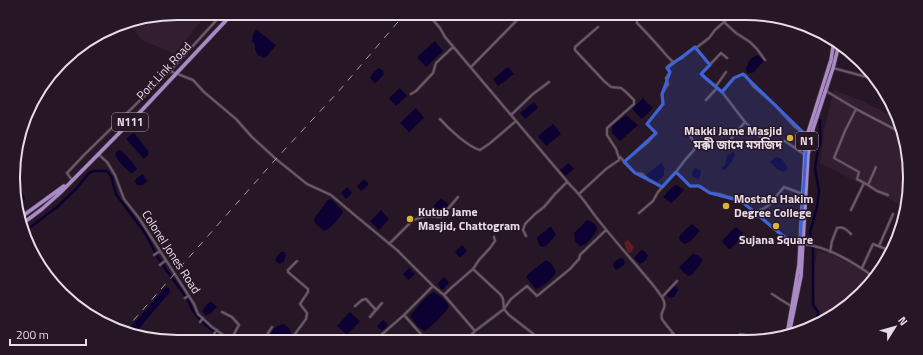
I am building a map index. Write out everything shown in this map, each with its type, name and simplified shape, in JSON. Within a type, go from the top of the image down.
[{"type":"highway","name":"Port Link Road","points":[[26,221],[42,209],[143,109],[225,20]]},
{"type":"highway","name":"N1","points":[[802,244],[803,194],[807,136],[831,60],[833,47]]},
{"type":"highway","name":"N1","points":[[790,329],[802,244],[808,155],[813,129],[837,50]]},
{"type":"highway","name":"N111","points":[[24,215],[72,180]]},
{"type":"street","points":[[72,180],[67,173],[170,71],[217,20]]},
{"type":"street","points":[[433,20],[453,47],[567,182],[579,194],[598,221],[662,297],[665,306],[662,319],[673,333]]},
{"type":"street","points":[[471,67],[517,20]]},
{"type":"street","points":[[638,20],[637,23],[673,62]]},
{"type":"street","points":[[624,162],[647,143],[656,133],[647,124],[663,104],[662,94],[668,84],[666,78],[670,72],[667,67],[709,38],[724,22],[736,33],[750,42],[765,60]]},
{"type":"street","points":[[598,27],[581,41],[575,47],[575,50],[604,81],[611,86],[621,88],[634,100],[634,104],[607,128],[607,135],[619,156],[635,173],[642,174],[662,187]]},
{"type":"street","points":[[412,94],[433,73],[436,63],[453,47]]},
{"type":"street","points":[[696,48],[710,65]]},
{"type":"street","points":[[727,58],[721,53],[702,73],[704,77],[722,92],[745,122],[770,146],[774,147],[776,144],[785,141],[805,155]]},
{"type":"street","points":[[833,68],[866,77]]},
{"type":"street","points":[[170,71],[193,80],[204,92],[236,119],[252,137],[300,179],[307,184],[332,195],[389,244],[444,295],[475,331]]},
{"type":"street","points":[[706,100],[726,72]]},
{"type":"street","points":[[722,92],[734,78],[743,74],[753,86],[795,127],[807,136]]},
{"type":"street","points":[[511,115],[533,94],[549,82]]},
{"type":"street","points":[[826,91],[896,130]]},
{"type":"street","points":[[856,109],[834,158],[859,172],[857,179],[888,196]]},
{"type":"street","points":[[440,119],[474,148],[480,150],[482,150],[516,121]]},
{"type":"street","points":[[729,141],[745,122]]},
{"type":"street","points":[[639,213],[653,201],[655,195],[694,150],[695,145],[687,129]]},
{"type":"street","name":"Colonel Jones Road","points":[[98,154],[107,162],[115,175],[124,199],[140,218],[159,252],[194,304],[198,314],[223,335]]},
{"type":"street","points":[[579,194],[619,160],[619,156]]},
{"type":"street","points":[[868,186],[876,167]]},
{"type":"street","points":[[676,172],[690,186],[699,186],[710,193],[720,194],[741,201],[788,240],[814,246],[830,252],[844,258],[870,273]]},
{"type":"street","points":[[526,236],[523,230],[525,224],[544,207],[567,182]]},
{"type":"street","points":[[852,210],[864,183]]},
{"type":"street","points":[[755,212],[769,205],[784,187],[803,194]]},
{"type":"street","points":[[389,244],[413,220],[426,216],[441,217],[458,197]]},
{"type":"street","points":[[879,246],[892,214]]},
{"type":"street","points":[[830,252],[837,228],[844,228],[851,234]]},
{"type":"street","points":[[471,335],[504,309],[511,299],[526,286],[537,296],[570,269],[579,259],[580,255],[606,230]]},
{"type":"street","points":[[444,295],[472,269],[494,242],[494,237]]},
{"type":"street","points":[[862,268],[872,244],[886,249]]},
{"type":"street","points":[[154,256],[159,252]]},
{"type":"street","points":[[160,265],[165,261]]},
{"type":"street","points":[[294,335],[306,319],[307,313],[300,304],[308,292],[308,289],[288,272],[290,267],[297,261]]},
{"type":"street","points":[[472,269],[494,287],[501,295],[504,309],[509,315],[534,335]]},
{"type":"street","points":[[662,297],[677,281]]},
{"type":"street","points":[[383,335],[433,286]]},
{"type":"street","points":[[772,294],[793,304]]},
{"type":"street","points":[[355,306],[362,300],[366,299],[376,310]]},
{"type":"street","points":[[370,317],[382,303]]},
{"type":"street","points":[[222,312],[232,318],[239,325],[234,334],[235,335]]},
{"type":"street","points":[[404,315],[422,335]]},
{"type":"street","points":[[200,322],[203,318]]},
{"type":"street","points":[[267,335],[272,327]]},
{"type":"street","points":[[214,334],[217,331]]},
{"type":"highlighted area","points":[[695,47],[710,65],[701,74],[722,92],[734,78],[743,74],[807,136],[800,244],[783,236],[741,201],[710,193],[699,186],[690,186],[676,172],[662,187],[635,173],[624,162],[656,133],[647,124],[663,104],[662,94],[670,72],[667,68]]},
{"type":"shaded area","points":[[167,20],[202,20],[174,54],[142,40],[132,26]]},
{"type":"shaded area","points":[[256,30],[276,45],[264,58],[258,55],[252,41]]},
{"type":"shaded area","points":[[435,41],[443,51],[426,67],[417,57]]},
{"type":"shaded area","points":[[758,55],[764,61],[754,72],[748,74],[746,70],[748,63],[753,57]]},
{"type":"shaded area","points":[[508,67],[514,74],[498,86],[493,79]]},
{"type":"shaded area","points":[[379,68],[384,74],[375,83],[370,78]]},
{"type":"shaded area","points":[[400,88],[407,96],[396,106],[389,98]]},
{"type":"shaded area","points":[[834,90],[860,100],[890,115],[898,137],[902,157],[903,188],[901,205],[820,163],[824,130]]},
{"type":"shaded area","points":[[643,98],[653,108],[642,119],[632,109]]},
{"type":"shaded area","points":[[534,102],[538,108],[525,119],[520,113]]},
{"type":"shaded area","points":[[416,108],[424,118],[409,132],[400,123]]},
{"type":"shaded area","points":[[626,115],[638,125],[620,141],[612,133],[612,126]]},
{"type":"shaded area","points":[[553,124],[561,134],[546,146],[538,136]]},
{"type":"shaded area","points":[[133,133],[149,152],[144,159],[127,140],[127,138]]},
{"type":"shaded area","points":[[118,150],[126,155],[137,169],[134,172],[131,173],[118,159],[115,154]]},
{"type":"shaded area","points":[[733,152],[735,155],[732,161],[725,170],[723,170],[722,167],[725,165],[727,156]]},
{"type":"shaded area","points":[[776,157],[782,159],[788,168],[784,172],[777,169],[770,162]]},
{"type":"shaded area","points":[[569,163],[574,169],[565,176],[560,170]]},
{"type":"shaded area","points":[[661,163],[665,169],[664,176],[656,182],[647,178],[646,175]]},
{"type":"shaded area","points":[[695,168],[701,171],[698,179],[692,176]]},
{"type":"shaded area","points":[[143,174],[147,181],[142,185],[137,185],[135,181]]},
{"type":"shaded area","points":[[364,179],[369,184],[361,191],[357,186]]},
{"type":"shaded area","points":[[677,185],[684,190],[671,203],[663,197],[672,187]]},
{"type":"shaded area","points":[[347,187],[352,193],[346,199],[341,193]]},
{"type":"shaded area","points":[[20,191],[25,198],[22,202]]},
{"type":"shaded area","points":[[441,198],[449,205],[440,215],[432,208]]},
{"type":"shaded area","points":[[330,199],[343,211],[334,224],[324,231],[315,223],[314,219]]},
{"type":"shaded area","points":[[381,210],[389,219],[379,230],[370,221]]},
{"type":"shaded area","points":[[587,220],[594,223],[597,229],[588,242],[580,246],[575,241],[574,233]]},
{"type":"shaded area","points":[[692,224],[698,229],[699,232],[691,241],[685,244],[680,241],[679,237]]},
{"type":"shaded area","points":[[550,227],[556,235],[547,245],[542,247],[539,244],[537,237]]},
{"type":"shaded area","points":[[736,227],[743,233],[737,242],[729,249],[722,241]]},
{"type":"shaded area","points":[[628,240],[634,247],[632,252],[628,253],[624,243]]},
{"type":"shaded area","points":[[462,245],[467,251],[460,258],[455,252]]},
{"type":"shaded area","points":[[641,250],[648,255],[646,260],[640,264],[634,258]]},
{"type":"shaded area","points":[[817,250],[842,258],[868,276],[849,296],[820,316],[821,313],[815,304],[814,272]]},
{"type":"shaded area","points":[[281,252],[284,252],[286,255],[284,261],[280,264],[275,260]]},
{"type":"shaded area","points":[[693,254],[698,255],[703,260],[693,274],[689,276],[679,267]]},
{"type":"shaded area","points":[[620,258],[624,259],[625,264],[617,270],[614,268],[613,264]]},
{"type":"shaded area","points":[[546,260],[552,265],[556,272],[551,279],[537,289],[526,277]]},
{"type":"shaded area","points":[[409,268],[415,274],[408,280],[403,274]]},
{"type":"shaded area","points":[[444,277],[449,283],[442,290],[437,284]]},
{"type":"shaded area","points":[[673,286],[677,287],[678,290],[674,297],[669,298],[667,296],[667,292]]},
{"type":"shaded area","points":[[166,287],[169,288],[170,292],[138,330],[130,328]]},
{"type":"shaded area","points":[[434,292],[444,299],[449,306],[445,313],[425,331],[418,327],[410,316],[424,299]]},
{"type":"shaded area","points":[[211,302],[217,307],[206,316],[202,311],[208,303]]},
{"type":"shaded area","points":[[350,312],[360,321],[347,335],[337,326]]},
{"type":"shaded area","points":[[383,320],[388,325],[382,331],[377,326]]},
{"type":"shaded area","points":[[284,324],[289,328],[290,335],[270,335],[276,327]]},
{"type":"waterway","points":[[817,318],[818,312],[813,305],[813,249],[810,232],[817,207],[819,191],[815,168],[820,144],[820,120]]},
{"type":"waterway","points":[[28,229],[57,207],[75,190],[89,173],[94,171],[107,171],[111,176],[116,194],[145,233],[156,254],[188,300],[192,309],[206,325],[218,335]]},
{"type":"railway","points":[[127,327],[401,20]]},
{"type":"place","name":"Makki Jame Masjid মক্কী জামে মসজিদ","points":[[790,138]]},
{"type":"place","name":"Mostafa Hakim Degree College","points":[[726,206]]},
{"type":"place","name":"Kutub Jame Masjid, Chattogram","points":[[410,219]]},
{"type":"place","name":"Sujana Square","points":[[776,226]]}]
